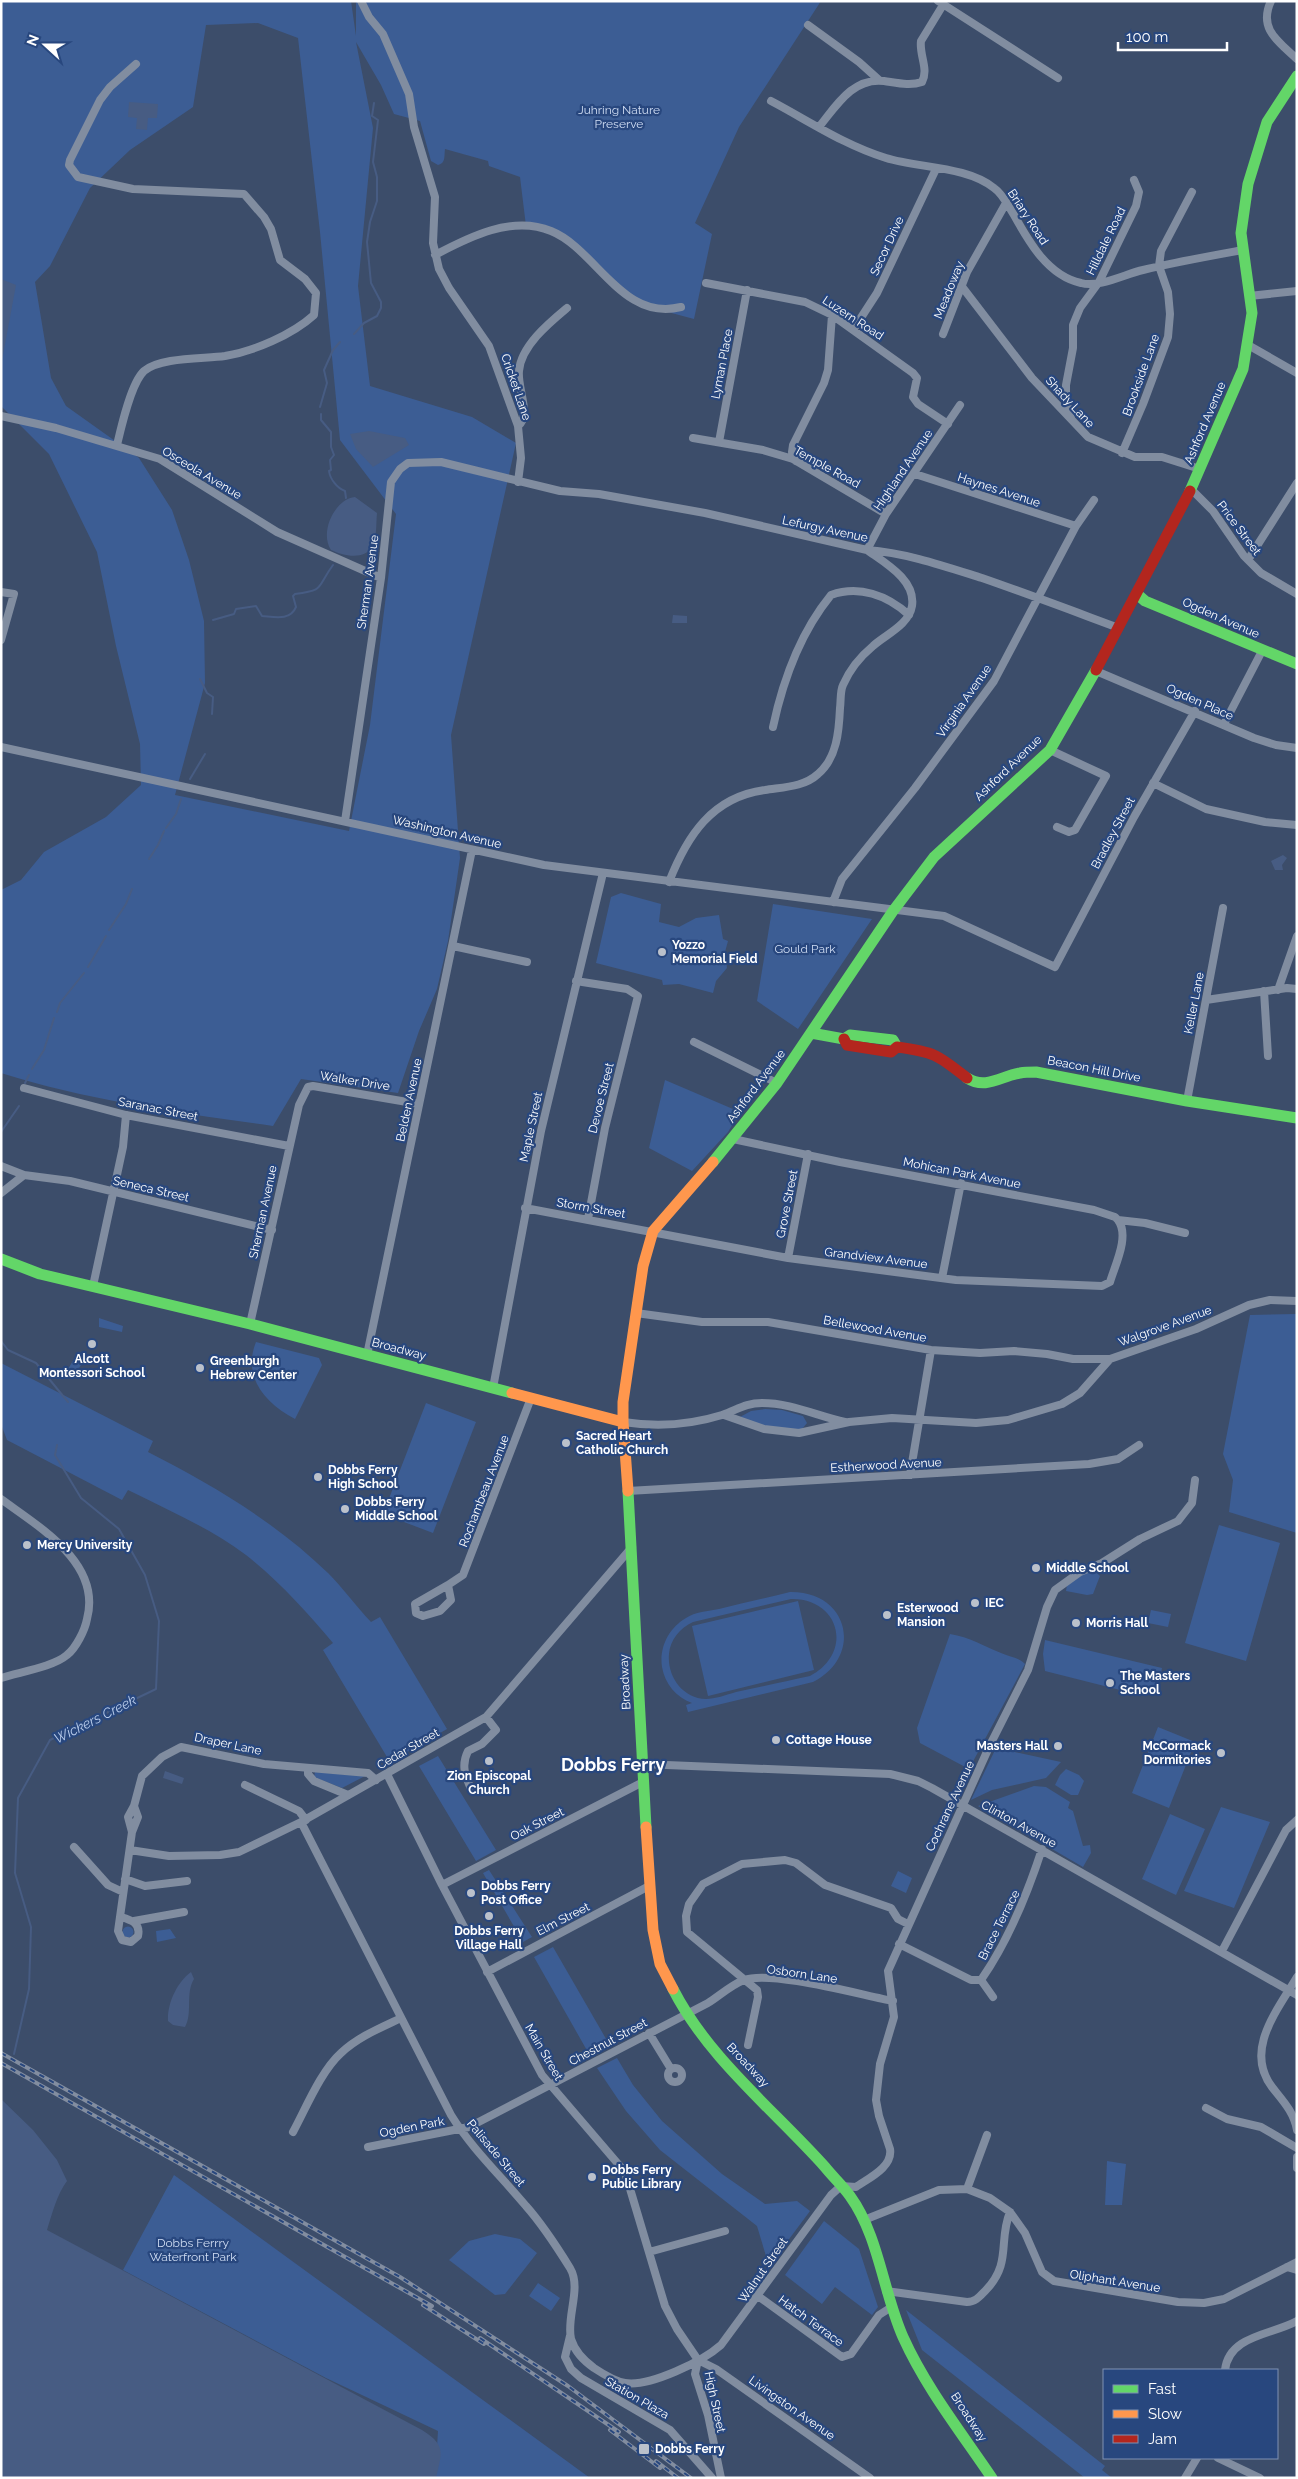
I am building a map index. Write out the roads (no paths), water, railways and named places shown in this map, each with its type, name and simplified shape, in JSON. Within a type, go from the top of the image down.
[{"type":"main road","name":"Ashford Avenue","points":[[623,1422],[623,1402],[636,1313],[645,1259],[653,1231],[733,1139],[777,1083],[894,911],[934,857],[1050,750],[1096,671],[1191,488],[1243,369],[1252,312],[1241,233],[1243,208],[1258,147],[1267,122],[1297,76]]},
{"type":"main road","name":"Ogden Avenue","points":[[1137,594],[1145,601],[1297,664]]},
{"type":"main road","name":"Beacon Hill Drive","points":[[811,1033],[844,1039],[847,1045],[891,1052],[897,1047],[928,1051],[942,1058],[969,1080],[979,1083],[992,1083],[1019,1073],[1036,1072],[1186,1101],[1297,1118]]},
{"type":"main road","name":"Broadway","points":[[1,1259],[40,1274],[250,1324],[623,1422],[632,1547],[642,1764],[653,1930],[660,1964],[686,2014],[723,2059],[841,2186],[864,2220],[879,2264],[890,2308],[917,2364],[992,2478]]},
{"type":"street","name":"Cricket Lane","points":[[361,1],[369,17],[383,34],[410,94],[414,127],[435,197],[433,243],[435,255],[449,288],[489,346],[518,426],[521,458],[518,482]]},
{"type":"street","points":[[1271,1],[1266,11],[1266,25],[1276,39],[1297,59]]},
{"type":"street","points":[[819,127],[841,100],[860,83],[879,80],[913,85],[922,82],[925,73],[920,48],[941,3],[1058,78]]},
{"type":"street","points":[[808,24],[859,62],[879,80]]},
{"type":"street","points":[[116,446],[130,395],[143,372],[157,364],[227,355],[275,340],[301,326],[314,315],[316,293],[305,279],[280,260],[271,229],[264,217],[244,194],[133,189],[87,180],[74,173],[69,165],[70,160],[100,100],[110,87],[136,64]]},
{"type":"street","name":"Briary Road","points":[[771,101],[819,127],[838,140],[886,158],[964,173],[993,186],[1006,203],[1029,242],[1044,261],[1076,282],[1084,284],[1099,282],[1159,266],[1243,250]]},
{"type":"street","name":"Secor Drive","points":[[853,330],[877,293],[936,169]]},
{"type":"street","name":"Hilldale Road","points":[[1074,424],[1068,410],[1066,385],[1073,348],[1073,325],[1080,308],[1099,282],[1138,199],[1140,192],[1134,180]]},
{"type":"street","points":[[1159,266],[1161,251],[1192,192]]},
{"type":"street","name":"Meadoway","points":[[943,334],[963,288],[967,272],[1006,203]]},
{"type":"street","points":[[435,255],[470,237],[496,229],[522,226],[538,228],[551,231],[564,239],[626,295],[652,307],[666,309],[681,307]]},
{"type":"street","name":"Brookside Lane","points":[[1122,453],[1168,337],[1170,314],[1168,292],[1159,266]]},
{"type":"street","name":"Luzern Road","points":[[706,283],[805,302],[832,315],[913,373],[917,378],[914,397],[918,404],[948,424]]},
{"type":"street","name":"Shady Lane","points":[[963,288],[1022,366],[1088,438],[1135,457],[1162,457],[1200,469]]},
{"type":"street","name":"Lyman Place","points":[[719,442],[747,290]]},
{"type":"street","points":[[1249,296],[1297,291]]},
{"type":"street","points":[[518,426],[523,422],[525,415],[518,382],[522,356],[547,326],[567,308]]},
{"type":"street","points":[[796,460],[792,452],[793,445],[824,383],[828,370],[832,315]]},
{"type":"street","points":[[1248,345],[1297,373]]},
{"type":"street","name":"Highland Avenue","points":[[867,550],[886,514],[915,474],[960,405]]},
{"type":"street","name":"Osceola Avenue","points":[[1,416],[56,428],[160,459],[277,532],[381,578]]},
{"type":"street","name":"Temple Road","points":[[693,438],[763,450],[796,460],[886,514]]},
{"type":"street","name":"Sherman Avenue","points":[[345,821],[381,578],[391,482],[400,469],[408,463],[440,462],[518,482]]},
{"type":"street","name":"Haynes Avenue","points":[[915,474],[1076,526]]},
{"type":"street","name":"Lefurgy Avenue","points":[[518,482],[705,513],[867,550],[892,552],[946,566],[1040,598],[1119,628]]},
{"type":"street","points":[[1248,560],[1297,483]]},
{"type":"street","name":"Price Street","points":[[1191,488],[1219,519],[1248,560],[1261,573],[1297,594]]},
{"type":"street","name":"Virginia Avenue","points":[[833,902],[842,878],[915,788],[994,681],[1040,598],[1076,526],[1094,500]]},
{"type":"street","points":[[669,882],[681,852],[693,833],[711,813],[736,798],[757,791],[806,784],[819,774],[830,760],[836,743],[841,687],[862,658],[908,615],[912,608],[912,598],[903,578],[867,550]]},
{"type":"street","points":[[1,592],[14,594],[1,640]]},
{"type":"street","points":[[773,727],[781,689],[796,652],[831,596],[848,592],[881,595],[894,602],[908,615]]},
{"type":"street","points":[[1224,724],[1262,651]]},
{"type":"street","name":"Ogden Place","points":[[1096,671],[1276,745],[1297,748]]},
{"type":"street","name":"Bradley Street","points":[[1055,967],[1152,783],[1194,711]]},
{"type":"street","name":"Washington Avenue","points":[[1,747],[544,865],[954,919],[1055,967]]},
{"type":"street","points":[[1050,750],[1106,776],[1075,830],[1070,832],[1057,827]]},
{"type":"street","points":[[1152,783],[1206,809],[1265,822],[1297,825]]},
{"type":"street","name":"Belden Avenue","points":[[367,1355],[472,850]]},
{"type":"street","name":"Maple Street","points":[[493,1388],[525,1208],[576,981],[603,873]]},
{"type":"street","name":"Keller Lane","points":[[1186,1101],[1223,908]]},
{"type":"street","points":[[1278,990],[1297,936]]},
{"type":"street","points":[[453,946],[527,962]]},
{"type":"street","name":"Devoe Street","points":[[576,981],[627,989],[638,996],[605,1128],[588,1219]]},
{"type":"street","points":[[1206,1000],[1297,989]]},
{"type":"street","points":[[1264,992],[1268,1056]]},
{"type":"street","points":[[694,1042],[777,1083]]},
{"type":"street","name":"Walker Drive","points":[[299,1105],[308,1087],[313,1086],[419,1104]]},
{"type":"street","name":"Saranac Street","points":[[24,1088],[126,1115],[289,1146]]},
{"type":"street","name":"Sherman Avenue","points":[[250,1324],[299,1105]]},
{"type":"street","points":[[93,1286],[123,1147],[126,1115]]},
{"type":"street","name":"Mohican Park Avenue","points":[[733,1139],[1094,1210],[1115,1217],[1118,1220],[1145,1223],[1185,1233]]},
{"type":"street","name":"Grove Street","points":[[788,1258],[808,1154]]},
{"type":"street","name":"Seneca Street","points":[[1,1166],[24,1175],[70,1181],[272,1230]]},
{"type":"street","points":[[1,1194],[24,1175]]},
{"type":"street","points":[[942,1278],[961,1183]]},
{"type":"street","name":"Storm Street","points":[[525,1208],[653,1231]]},
{"type":"street","name":"Grandview Avenue","points":[[653,1231],[788,1258],[942,1278],[1043,1285],[1100,1286],[1110,1282],[1122,1242],[1122,1226],[1118,1220]]},
{"type":"street","name":"Walgrove Avenue","points":[[724,1415],[752,1426],[787,1433],[817,1431],[849,1422],[892,1418],[982,1423],[1008,1420],[1062,1404],[1080,1393],[1110,1359],[1196,1329],[1249,1305],[1270,1300],[1297,1300]]},
{"type":"street","name":"Bellewood Avenue","points":[[636,1313],[702,1322],[768,1322],[930,1350],[980,1353],[1014,1351],[1073,1359],[1110,1359]]},
{"type":"street","points":[[910,1475],[930,1350]]},
{"type":"street","name":"Rochambeau Avenue","points":[[448,1586],[451,1600],[440,1612],[423,1616],[416,1613],[415,1604],[419,1600],[448,1586],[463,1575],[531,1398]]},
{"type":"street","name":"Walgrove Avenue","points":[[623,1422],[651,1425],[674,1424],[724,1415],[735,1408],[762,1403],[792,1406],[821,1417],[849,1422]]},
{"type":"street","name":"Estherwood Avenue","points":[[628,1491],[1101,1463],[1118,1459],[1139,1445]]},
{"type":"street","name":"Cochrane Avenue","points":[[841,2186],[856,2187],[887,2164],[891,2154],[876,2100],[880,2064],[894,2017],[888,1971],[908,1924],[1028,1670],[1047,1607],[1056,1590],[1080,1572],[1102,1564],[1140,1539],[1178,1521],[1192,1503],[1195,1480]]},
{"type":"street","points":[[1,1499],[50,1535],[76,1561],[86,1585],[90,1610],[85,1629],[67,1656],[37,1668],[1,1678]]},
{"type":"street","name":"Cedar Street","points":[[130,1850],[169,1856],[229,1855],[239,1852],[303,1821],[486,1718],[632,1547]]},
{"type":"street","points":[[471,1789],[464,1773],[463,1761],[468,1750],[482,1744],[496,1730],[486,1718]]},
{"type":"street","name":"Draper Lane","points":[[130,1850],[132,1832],[138,1817],[134,1806],[139,1783],[147,1769],[162,1757],[181,1747],[235,1759],[368,1773],[376,1780]]},
{"type":"street","name":"Clinton Avenue","points":[[642,1764],[890,1774],[918,1781],[1042,1849],[1297,1995]]},
{"type":"street","points":[[308,1768],[308,1774],[314,1781],[348,1795]]},
{"type":"street","name":"Main Street","points":[[387,1774],[442,1886],[549,2085],[625,2172],[665,2306],[677,2329],[698,2360]]},
{"type":"street","name":"Oak Street","points":[[442,1886],[643,1782]]},
{"type":"street","points":[[245,1785],[299,1811],[303,1821]]},
{"type":"street","points":[[1222,1951],[1286,1830],[1297,1820]]},
{"type":"street","name":"Palisade Street","points":[[303,1821],[400,2018],[460,2130],[528,2208],[571,2270],[574,2282],[570,2334],[574,2348],[582,2359],[610,2377],[624,2383],[638,2382],[685,2369],[698,2360]]},
{"type":"street","points":[[74,1847],[108,1885],[123,1892]]},
{"type":"street","name":"Brace Terrace","points":[[981,1980],[992,1965],[1022,1908],[1042,1849]]},
{"type":"street","points":[[130,1850],[118,1931],[119,1936],[126,1942],[131,1942],[138,1936],[139,1931],[134,1921]]},
{"type":"street","points":[[748,2045],[758,1997],[757,1990],[729,1965],[689,1935],[686,1927],[689,1904],[703,1884],[742,1864],[785,1860],[796,1864],[825,1885],[891,1908],[898,1919],[908,1924]]},
{"type":"street","points":[[125,1879],[146,1886],[188,1881]]},
{"type":"street","name":"Elm Street","points":[[487,1972],[650,1886]]},
{"type":"street","points":[[121,1917],[134,1921],[184,1912]]},
{"type":"street","points":[[899,1944],[971,1980],[981,1980],[993,1997]]},
{"type":"street","points":[[1297,1977],[1266,2031],[1260,2047],[1260,2056],[1266,2078],[1294,2117],[1297,2130]]},
{"type":"street","name":"Osborn Lane","points":[[686,2014],[745,1980],[781,1980],[811,1984],[893,2001]]},
{"type":"street","name":"Chestnut Street","points":[[460,2130],[686,2014]]},
{"type":"street","points":[[293,2132],[331,2065],[340,2053],[354,2042],[400,2018]]},
{"type":"street","points":[[649,2033],[671,2069]]},
{"type":"street","points":[[1206,2108],[1227,2119],[1261,2126],[1297,2148]]},
{"type":"street","name":"Ogden Park","points":[[368,2147],[460,2130]]},
{"type":"street","points":[[967,2189],[987,2135]]},
{"type":"street","points":[[1297,2157],[1297,2168]]},
{"type":"street","name":"Walnut Street","points":[[698,2360],[711,2354],[722,2345],[831,2195],[841,2186]]},
{"type":"street","name":"Oliphant Avenue","points":[[864,2220],[939,2190],[967,2189],[990,2198],[1010,2212],[1025,2233],[1042,2272],[1050,2279],[1064,2284],[1178,2302],[1204,2303],[1224,2299],[1263,2277],[1297,2262]]},
{"type":"street","points":[[886,2291],[947,2300],[974,2301],[992,2285],[1001,2270],[1005,2251],[1005,2230],[1010,2212]]},
{"type":"street","points":[[649,2252],[725,2231]]},
{"type":"street","points":[[1287,2267],[1297,2270]]},
{"type":"street","name":"Hatch Terrace","points":[[758,2296],[842,2357],[851,2354],[879,2315],[890,2308]]},
{"type":"street","points":[[1224,2369],[1229,2354],[1242,2343],[1297,2321]]},
{"type":"street","name":"Station Plaza","points":[[570,2334],[565,2357],[575,2373],[670,2430],[712,2478]]},
{"type":"street","name":"High Street","points":[[698,2360],[695,2374],[708,2415],[721,2478]]},
{"type":"street","name":"Livingston Avenue","points":[[698,2360],[716,2369],[870,2478]]},
{"type":"street","points":[[1185,2478],[1196,2459]]},
{"type":"street","points":[[1220,2459],[1260,2478]]},
{"type":"waterway","points":[[354,334],[364,323],[377,316],[381,308],[381,302],[371,283],[367,242],[370,222],[377,201],[377,177],[373,162],[378,120],[372,116],[374,103]]},
{"type":"waterway","points":[[320,407],[327,383],[324,370],[333,350],[340,342]]},
{"type":"waterway","points":[[321,414],[321,420],[331,432],[331,447],[334,455],[330,460],[331,470],[329,471],[332,480],[345,491],[346,498]]},
{"type":"waterway","points":[[213,620],[234,614],[236,609],[256,606],[262,616],[286,616],[296,607],[293,596],[319,587],[333,565]]},
{"type":"waterway","points":[[200,679],[207,693],[213,697],[212,714]]},
{"type":"waterway","points":[[190,779],[205,754]]},
{"type":"waterway","points":[[166,828],[176,814],[181,799]]},
{"type":"waterway","points":[[149,859],[164,831]]},
{"type":"waterway","points":[[109,930],[126,904],[132,889]]},
{"type":"waterway","points":[[88,967],[106,936]]},
{"type":"waterway","points":[[57,1012],[60,1003],[84,973]]},
{"type":"waterway","points":[[32,1069],[44,1050],[54,1018]]},
{"type":"waterway","points":[[25,1083],[29,1075]]},
{"type":"waterway","points":[[1,1132],[19,1106]]},
{"type":"waterway","name":"Wickers Creek","points":[[1,1341],[8,1350],[36,1363],[68,1402]]},
{"type":"waterway","name":"Wickers Creek","points":[[14,2054],[29,1989],[31,1927],[15,1873],[18,1798],[50,1740],[156,1689],[159,1621],[145,1575],[119,1529],[81,1498],[55,1455],[57,1445]]},
{"type":"railway","points":[[1,2053],[400,2277],[568,2386],[691,2478]]},
{"type":"railway","points":[[1,2063],[432,2306]]},
{"type":"railway","points":[[423,2305],[484,2344]]},
{"type":"railway","points":[[480,2338],[619,2432]]},
{"type":"railway","points":[[610,2430],[660,2468]]},
{"type":"railway","points":[[656,2461],[678,2478]]},
{"type":"place","name":"Yozzo Memorial Field","points":[[662,952]]},
{"type":"place","name":"Alcott Montessori School","points":[[92,1344]]},
{"type":"place","name":"Greenburgh Hebrew Center","points":[[200,1368]]},
{"type":"place","name":"Sacred Heart Catholic Church","points":[[566,1443]]},
{"type":"place","name":"Dobbs Ferry High School","points":[[318,1477]]},
{"type":"place","name":"Dobbs Ferry Middle School","points":[[345,1509]]},
{"type":"place","name":"Mercy University","points":[[27,1545]]},
{"type":"place","name":"Middle School","points":[[1036,1568]]},
{"type":"place","name":"IEC","points":[[975,1603]]},
{"type":"place","name":"Esterwood Mansion","points":[[887,1615]]},
{"type":"place","name":"Morris Hall","points":[[1076,1623]]},
{"type":"place","name":"The Masters School","points":[[1110,1683]]},
{"type":"place","name":"Cottage House","points":[[776,1740]]},
{"type":"place","name":"Masters Hall","points":[[1058,1746]]},
{"type":"place","name":"McCormack Dormitories","points":[[1221,1753]]},
{"type":"place","name":"Zion Episcopal Church","points":[[489,1761]]},
{"type":"place","name":"Dobbs Ferry Post Office","points":[[471,1893]]},
{"type":"place","name":"Dobbs Ferry Village Hall","points":[[489,1916]]},
{"type":"place","name":"Dobbs Ferry Public Library","points":[[592,2177]]},
{"type":"place","name":"Dobbs Ferry","points":[[644,2449]]},
{"type":"district","name":"Dobbs Ferry","points":[[613,1764]]},
{"type":"park label","name":"Juhring Nature Preserve","points":[[619,117]]},
{"type":"park label","name":"Gould Park","points":[[805,949]]},
{"type":"park label","name":"Dobbs Ferrry Waterfront Park","points":[[193,2250]]}]
